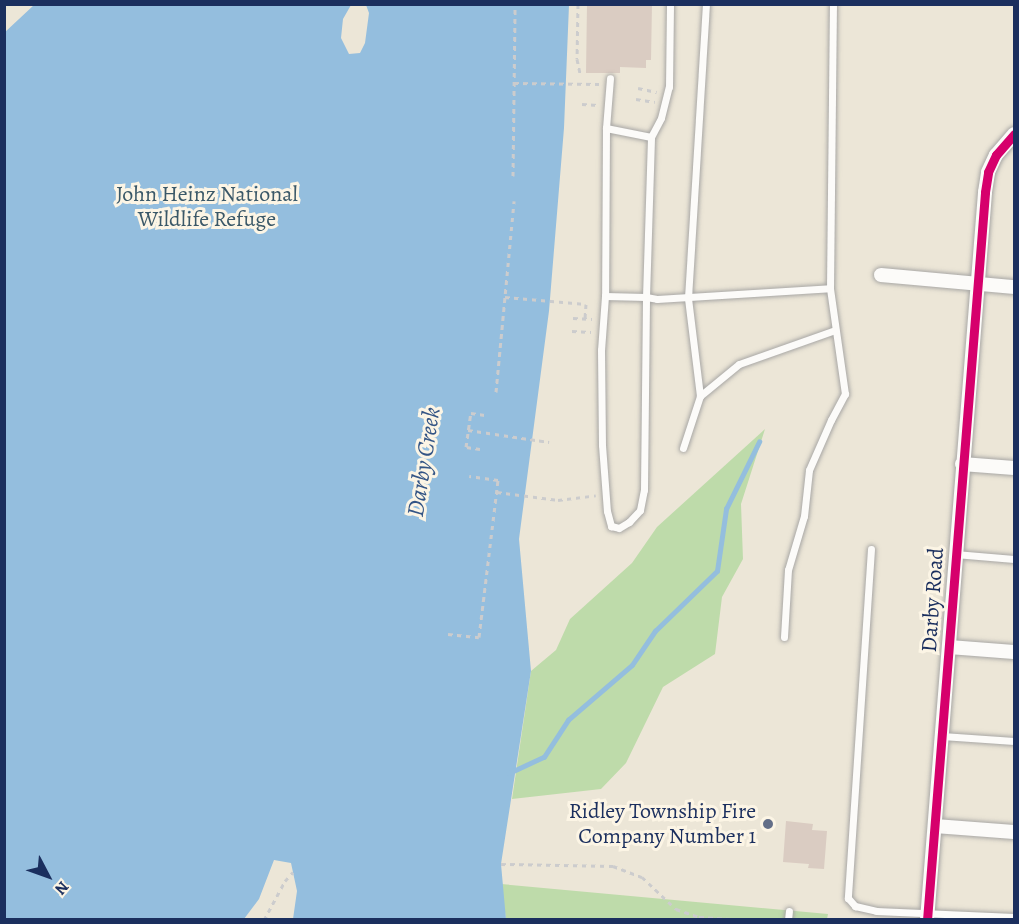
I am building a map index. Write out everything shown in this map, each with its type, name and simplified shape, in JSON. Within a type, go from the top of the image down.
[{"type":"street","name":"Darby Road","points":[[928,916],[962,464],[988,172],[1006,140],[1014,134]]},
{"type":"street","points":[[881,275],[1014,286]]},
{"type":"street","points":[[962,464],[1014,468]]},
{"type":"street","points":[[949,647],[1014,652]]},
{"type":"street","points":[[935,826],[1014,832]]},
{"type":"lane","points":[[610,81],[606,128],[602,445],[611,525],[619,528],[629,522],[640,510],[646,462],[646,297],[651,137],[662,118],[667,94],[670,4]]},
{"type":"lane","points":[[683,448],[700,396],[688,298],[706,4]]},
{"type":"lane","points":[[784,637],[788,570],[804,516],[809,470],[845,394],[830,288],[832,4]]},
{"type":"lane","points":[[606,128],[651,137]]},
{"type":"lane","points":[[604,296],[646,297],[657,300],[830,288]]},
{"type":"lane","points":[[700,396],[738,364],[835,330]]},
{"type":"lane","points":[[871,549],[846,890],[850,902],[862,909],[928,916],[1014,917]]},
{"type":"lane","points":[[955,554],[1014,559]]},
{"type":"lane","points":[[942,736],[1014,741]]},
{"type":"lane","points":[[788,920],[789,911]]},
{"type":"path","points":[[513,176],[515,4]]},
{"type":"path","points":[[578,4],[577,59],[580,73]]},
{"type":"path","points":[[514,83],[610,81]]},
{"type":"path","points":[[638,88],[667,94]]},
{"type":"path","points":[[636,99],[665,103]]},
{"type":"path","points":[[582,104],[608,105]]},
{"type":"path","points":[[496,392],[514,201]]},
{"type":"path","points":[[505,297],[586,304],[585,319]]},
{"type":"path","points":[[573,318],[603,320]]},
{"type":"path","points":[[572,331],[602,332]]},
{"type":"path","points":[[480,449],[466,447],[468,430],[471,413],[485,416]]},
{"type":"path","points":[[468,430],[549,442]]},
{"type":"path","points":[[448,634],[479,637],[498,480],[469,476]]},
{"type":"path","points":[[496,492],[567,500],[606,493]]},
{"type":"path","points":[[501,864],[614,866],[642,877],[676,909],[699,917],[749,920]]},
{"type":"path","points":[[264,920],[293,872]]},
{"type":"green space","points":[[765,429],[741,504],[743,559],[722,597],[715,654],[663,687],[626,763],[601,789],[512,799],[531,671],[556,650],[570,619],[632,563],[657,527]]},
{"type":"green space","points":[[501,884],[828,914],[827,919],[506,919]]},
{"type":"water","name":"John Heinz National Wildlife Refuge","points":[[34,5],[351,5],[343,19],[341,38],[349,54],[360,53],[365,43],[369,13],[366,5],[569,5],[564,128],[549,311],[519,539],[531,671],[501,864],[506,919],[293,919],[297,891],[291,863],[274,860],[259,899],[244,919],[5,919],[4,33]]},
{"type":"building","points":[[587,4],[652,4],[651,60],[646,60],[646,68],[620,67],[620,73],[586,73]]},
{"type":"building","points":[[786,821],[813,824],[812,830],[827,831],[824,869],[808,868],[809,864],[783,862]]},
{"type":"waterway","points":[[509,773],[544,757],[568,720],[632,665],[655,631],[717,571],[726,509],[759,442]]},
{"type":"cycle path","points":[[927,920],[985,192],[988,172],[996,155],[1014,134]]},
{"type":"place","name":"Ridley Township Fire Company Number 1","points":[[768,824]]},
{"type":"water label","name":"Darby Creek","points":[[424,462]]}]
